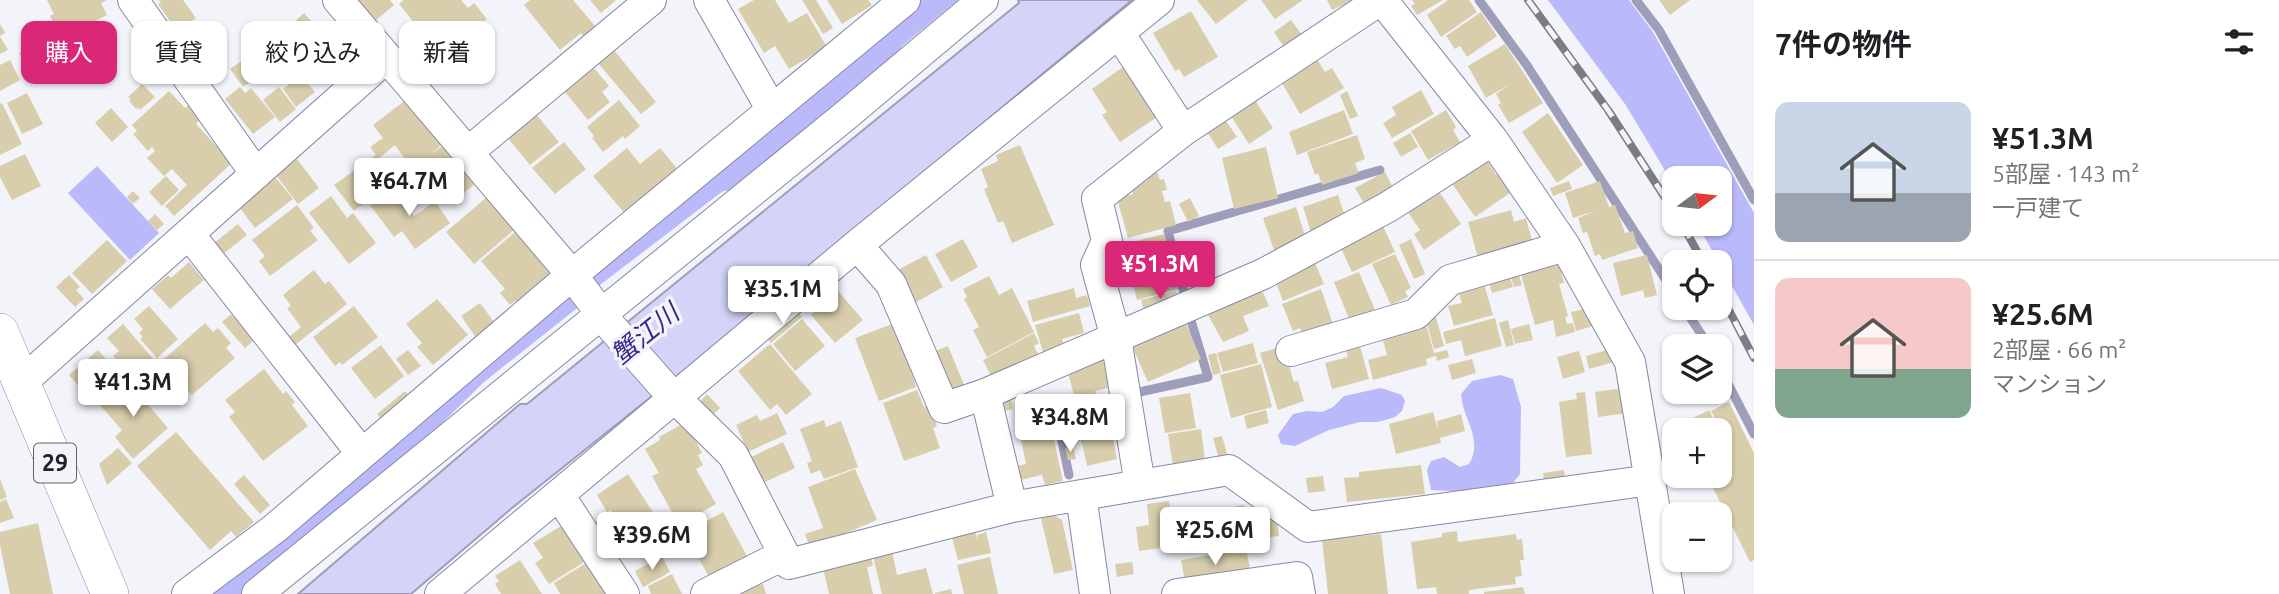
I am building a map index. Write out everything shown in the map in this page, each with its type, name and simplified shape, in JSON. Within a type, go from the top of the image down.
[{"type":"main road","name":"29","points":[[9,361],[110,594]]},
{"type":"street","points":[[133,0],[256,174]]},
{"type":"street","points":[[338,0],[572,275],[605,319],[671,394],[733,455],[789,565],[1012,507],[1229,470],[1308,527],[1651,480]]},
{"type":"street","points":[[467,153],[651,0]]},
{"type":"street","points":[[709,0],[772,110]]},
{"type":"street","points":[[187,594],[274,529],[572,275],[905,0]]},
{"type":"street","points":[[257,594],[605,319],[983,0]]},
{"type":"street","points":[[440,594],[559,495],[671,394],[1159,0]]},
{"type":"street","points":[[1140,485],[1116,338],[1096,265],[1107,241],[1097,199],[1183,131],[1381,0],[1493,140],[1565,246],[1630,362],[1669,594]]},
{"type":"street","points":[[1119,33],[1183,131]]},
{"type":"street","points":[[9,361],[189,234],[386,58]]},
{"type":"street","points":[[857,245],[891,284],[944,408],[985,394],[1263,274],[1388,207],[1493,140]]},
{"type":"street","points":[[189,234],[362,454]]},
{"type":"street","points":[[1291,351],[1416,314],[1450,279],[1565,246]]},
{"type":"street","points":[[985,394],[1012,507]]},
{"type":"street","points":[[559,495],[624,594]]},
{"type":"street","points":[[1081,495],[1095,594]]},
{"type":"street","points":[[706,594],[783,555]]},
{"type":"street","points":[[1177,594],[1297,577],[1300,594]]},
{"type":"shaded area","points":[[920,0],[958,0],[902,46],[893,65],[738,190],[723,191],[592,291],[583,281]]},
{"type":"shaded area","points":[[1548,0],[1629,0],[1653,32],[1728,166],[1662,166],[1625,104]]},
{"type":"shaded area","points":[[97,166],[159,233],[130,260],[68,193]]},
{"type":"shaded area","points":[[1732,174],[1754,213],[1754,325],[1732,286],[1732,250],[1712,250],[1704,236],[1732,236]]},
{"type":"shaded area","points":[[568,292],[581,305],[484,382],[437,428],[241,594],[202,594]]},
{"type":"shaded area","points":[[1500,375],[1513,379],[1521,407],[1520,474],[1513,483],[1469,492],[1431,490],[1427,470],[1431,461],[1444,457],[1460,467],[1469,464],[1473,455],[1474,438],[1461,394],[1472,381]]},
{"type":"shaded area","points":[[1381,388],[1402,395],[1405,401],[1402,411],[1395,417],[1329,430],[1295,446],[1281,444],[1278,435],[1293,414],[1322,412],[1333,407],[1344,396]]},
{"type":"water","name":"蟹江川","points":[[1018,0],[1132,0],[666,385],[512,508],[411,594],[298,594],[520,404],[527,404],[1019,3]]},
{"type":"building","points":[[47,0],[107,0],[101,3],[107,15],[95,21],[52,21],[50,16],[54,14]]},
{"type":"building","points":[[159,0],[183,0],[196,18],[192,21],[170,21],[158,4],[161,2]]},
{"type":"building","points":[[358,0],[390,0],[394,5],[375,21]]},
{"type":"building","points":[[404,0],[461,0],[468,8],[474,3],[487,19],[413,21],[399,4]]},
{"type":"building","points":[[530,0],[573,0],[596,27],[584,37],[581,33],[560,50],[524,5]]},
{"type":"building","points":[[590,0],[616,0],[601,13]]},
{"type":"building","points":[[754,0],[775,0],[789,23],[807,13],[827,47],[789,69],[775,46],[764,53],[738,9]]},
{"type":"building","points":[[802,0],[816,0],[833,28],[823,34]]},
{"type":"building","points":[[827,0],[868,0],[872,5],[842,24]]},
{"type":"building","points":[[1197,0],[1248,0],[1216,24]]},
{"type":"building","points":[[1261,0],[1303,0],[1275,19]]},
{"type":"building","points":[[1327,0],[1354,0],[1332,10]]},
{"type":"building","points":[[1412,0],[1443,0],[1417,15],[1411,6],[1415,4]]},
{"type":"building","points":[[1448,0],[1469,0],[1477,12],[1441,37],[1427,15]]},
{"type":"building","points":[[1659,0],[1690,0],[1670,15]]},
{"type":"building","points":[[1191,11],[1218,57],[1184,77],[1179,69],[1175,71],[1153,33]]},
{"type":"building","points":[[1481,12],[1497,36],[1467,57],[1460,46],[1455,49],[1446,36]]},
{"type":"building","points":[[304,13],[311,21],[295,21]]},
{"type":"building","points":[[1291,20],[1302,35],[1284,47],[1274,32]]},
{"type":"building","points":[[0,36],[8,50],[0,54]]},
{"type":"building","points":[[1505,44],[1543,103],[1509,123],[1498,105],[1501,103],[1496,94],[1510,84],[1486,98],[1468,66]]},
{"type":"building","points":[[614,50],[656,102],[641,114],[598,63]]},
{"type":"building","points":[[1315,56],[1325,72],[1332,68],[1344,88],[1300,114],[1279,78]]},
{"type":"building","points":[[10,60],[20,80],[0,91],[0,65]]},
{"type":"building","points":[[241,61],[241,84],[247,84],[243,87],[230,69]]},
{"type":"building","points":[[1123,67],[1136,86],[1142,82],[1157,117],[1120,142],[1102,115],[1107,112],[1092,89]]},
{"type":"building","points":[[594,68],[609,86],[602,92],[610,102],[588,120],[565,92]]},
{"type":"building","points":[[142,84],[155,97],[140,110],[136,109],[128,97]]},
{"type":"building","points":[[289,84],[308,84],[315,92],[296,107],[283,89]]},
{"type":"building","points":[[240,87],[245,93],[251,88],[275,117],[253,134],[225,99]]},
{"type":"building","points":[[279,87],[296,109],[280,122],[263,100]]},
{"type":"building","points":[[1421,90],[1434,114],[1392,138],[1383,123],[1396,115],[1392,107]]},
{"type":"building","points":[[169,91],[185,108],[189,105],[201,119],[196,124],[232,163],[174,216],[165,206],[187,185],[172,169],[164,176],[147,158],[155,151],[152,147],[148,151],[133,134],[137,131],[132,125]]},
{"type":"building","points":[[1347,91],[1358,116],[1350,119],[1340,95]]},
{"type":"building","points":[[27,93],[43,124],[22,134],[7,103]]},
{"type":"building","points":[[1253,97],[1273,128],[1249,144],[1229,113]]},
{"type":"building","points":[[407,99],[444,143],[428,156],[444,145],[474,185],[449,204],[440,193],[434,198],[426,186],[428,184],[414,165],[411,168],[395,145],[378,159],[394,181],[354,211],[334,185],[376,155],[370,147],[383,138],[373,125]]},
{"type":"building","points":[[619,100],[640,126],[603,152],[587,127]]},
{"type":"building","points":[[2,103],[22,144],[0,155],[0,104]]},
{"type":"building","points":[[111,108],[128,127],[112,142],[95,123]]},
{"type":"building","points":[[1344,110],[1353,134],[1297,155],[1289,132]]},
{"type":"building","points":[[1446,110],[1456,127],[1453,130],[1460,142],[1428,160],[1411,131]]},
{"type":"building","points":[[1548,113],[1583,165],[1557,183],[1522,132]]},
{"type":"building","points":[[536,114],[559,142],[530,165],[507,137]]},
{"type":"building","points":[[1222,115],[1237,137],[1218,149],[1204,127]]},
{"type":"building","points":[[1410,133],[1418,147],[1401,157],[1393,143]]},
{"type":"building","points":[[1357,135],[1365,159],[1355,163],[1359,173],[1322,185],[1318,173],[1315,175],[1307,152]]},
{"type":"building","points":[[564,142],[586,169],[555,194],[532,168]]},
{"type":"building","points":[[1020,145],[1054,225],[1012,243],[1003,221],[998,223],[984,189],[988,187],[981,169],[998,161],[996,155]]},
{"type":"building","points":[[1266,147],[1278,198],[1234,209],[1222,158]]},
{"type":"building","points":[[627,148],[640,164],[660,148],[679,171],[626,215],[593,176]]},
{"type":"building","points":[[25,154],[41,186],[12,200],[0,177],[0,166]]},
{"type":"building","points":[[1484,155],[1496,175],[1500,172],[1513,191],[1475,217],[1449,179]]},
{"type":"building","points":[[297,159],[319,188],[298,204],[276,175]]},
{"type":"building","points":[[1157,172],[1160,180],[1164,179],[1167,190],[1162,191],[1165,202],[1170,201],[1176,225],[1128,238],[1117,198],[1133,194],[1131,186],[1147,181],[1145,176]]},
{"type":"building","points":[[1385,172],[1397,196],[1368,211],[1355,188]]},
{"type":"building","points":[[166,176],[179,190],[162,206],[149,192]]},
{"type":"building","points":[[276,178],[293,199],[255,228],[239,207]]},
{"type":"building","points":[[1569,181],[1572,189],[1553,196],[1550,188]]},
{"type":"building","points":[[1600,181],[1609,207],[1615,205],[1625,233],[1633,231],[1638,248],[1602,260],[1600,254],[1595,256],[1587,232],[1583,233],[1578,218],[1595,211],[1573,218],[1565,193]]},
{"type":"building","points":[[1434,184],[1461,224],[1424,250],[1414,234],[1420,230],[1403,205]]},
{"type":"building","points":[[393,187],[414,216],[435,201],[450,223],[415,249],[402,231],[394,237],[370,205]]},
{"type":"building","points":[[133,191],[140,198],[133,204],[127,197]]},
{"type":"building","points":[[1338,195],[1346,219],[1311,232],[1303,207]]},
{"type":"building","points":[[331,196],[347,218],[353,213],[376,243],[349,264],[309,213]]},
{"type":"building","points":[[488,196],[515,229],[474,264],[446,232]]},
{"type":"building","points":[[1190,198],[1199,216],[1188,222],[1179,204]]},
{"type":"building","points":[[297,205],[314,228],[310,231],[318,240],[270,276],[259,261],[265,256],[252,240]]},
{"type":"building","points":[[1296,207],[1306,239],[1274,250],[1263,218]]},
{"type":"building","points":[[1511,210],[1514,222],[1526,218],[1533,244],[1478,258],[1468,222]]},
{"type":"building","points":[[155,214],[164,224],[157,230],[148,221]]},
{"type":"building","points":[[238,224],[247,235],[223,254],[214,243]]},
{"type":"building","points":[[1382,224],[1395,252],[1352,272],[1339,244]]},
{"type":"building","points":[[515,232],[552,276],[518,304],[515,301],[510,305],[500,293],[505,289],[481,261]]},
{"type":"building","points":[[1164,234],[1178,289],[1137,300],[1129,269],[1122,270],[1116,246]]},
{"type":"building","points":[[963,239],[978,267],[951,282],[935,254]]},
{"type":"building","points":[[1411,239],[1425,274],[1414,279],[1399,245]]},
{"type":"building","points":[[107,240],[127,261],[92,294],[72,273]]},
{"type":"building","points":[[1205,244],[1210,268],[1186,273],[1181,250]]},
{"type":"building","points":[[1395,254],[1411,288],[1405,291],[1408,297],[1391,305],[1372,264]]},
{"type":"building","points":[[926,255],[943,287],[913,304],[896,271]]},
{"type":"building","points":[[1647,255],[1657,295],[1645,298],[1643,290],[1621,296],[1613,263]]},
{"type":"building","points":[[189,262],[204,280],[170,309],[152,289],[168,275],[171,278]]},
{"type":"building","points":[[1315,263],[1324,284],[1283,301],[1275,280]]},
{"type":"building","points":[[1559,264],[1564,283],[1559,284],[1568,316],[1565,317],[1567,324],[1573,323],[1575,332],[1556,337],[1553,320],[1535,325],[1521,274]]},
{"type":"building","points":[[314,270],[325,284],[329,281],[347,304],[295,345],[289,337],[301,327],[287,308],[291,306],[283,295]]},
{"type":"building","points":[[1359,272],[1375,310],[1350,321],[1334,282]]},
{"type":"building","points":[[69,275],[80,287],[76,290],[84,299],[75,307],[56,287]]},
{"type":"building","points":[[1519,275],[1522,285],[1514,287],[1511,277]]},
{"type":"building","points":[[989,276],[999,295],[1012,288],[1034,332],[987,357],[973,330],[979,327],[964,299],[967,297],[963,289]]},
{"type":"building","points":[[1510,277],[1513,287],[1492,293],[1489,282]]},
{"type":"building","points":[[1484,284],[1493,315],[1454,326],[1448,306],[1462,303],[1458,291]]},
{"type":"building","points":[[1260,286],[1269,306],[1243,316],[1249,331],[1223,342],[1208,315]]},
{"type":"building","points":[[1074,288],[1076,298],[1087,295],[1090,306],[1033,322],[1027,301]]},
{"type":"building","points":[[1321,289],[1333,324],[1304,336],[1300,328],[1293,331],[1282,304]]},
{"type":"building","points":[[838,291],[863,320],[835,343],[811,315]]},
{"type":"building","points":[[1176,291],[1179,302],[1144,311],[1141,300]]},
{"type":"building","points":[[437,299],[468,335],[433,365],[417,347],[422,343],[406,324]]},
{"type":"building","points":[[480,303],[494,322],[475,336],[461,316]]},
{"type":"building","points":[[149,306],[178,339],[157,358],[140,339],[143,337],[139,333],[143,329],[134,319]]},
{"type":"building","points":[[354,306],[378,337],[342,365],[340,362],[335,366],[313,337]]},
{"type":"building","points":[[1592,307],[1597,325],[1576,331],[1571,312]]},
{"type":"building","points":[[795,309],[802,317],[771,343],[764,335]]},
{"type":"building","points":[[1079,313],[1084,333],[1062,339],[1066,353],[1045,359],[1035,325]]},
{"type":"building","points":[[231,314],[254,340],[245,348],[222,322]]},
{"type":"building","points":[[1183,316],[1201,359],[1148,382],[1129,339]]},
{"type":"building","points":[[1436,317],[1444,346],[1434,349],[1426,320]]},
{"type":"building","points":[[1495,318],[1502,346],[1465,356],[1461,340],[1446,344],[1443,332]]},
{"type":"building","points":[[802,319],[825,346],[795,371],[773,344]]},
{"type":"building","points":[[1508,320],[1514,345],[1506,347],[1499,323]]},
{"type":"building","points":[[1425,321],[1434,353],[1447,350],[1449,357],[1437,361],[1436,356],[1426,359],[1427,365],[1373,380],[1368,360],[1387,355],[1381,333]]},
{"type":"building","points":[[205,323],[213,332],[218,328],[231,343],[226,348],[235,358],[192,395],[162,361]]},
{"type":"building","points":[[123,324],[155,361],[133,379],[113,356],[119,351],[107,338]]},
{"type":"building","points":[[892,324],[900,345],[904,343],[916,387],[879,401],[855,338]]},
{"type":"building","points":[[1529,324],[1533,340],[1515,344],[1511,329]]},
{"type":"building","points":[[1034,333],[1039,343],[1034,346],[1042,362],[996,386],[983,360]]},
{"type":"building","points":[[1359,342],[1369,379],[1332,389],[1325,363],[1348,357],[1345,346]]},
{"type":"building","points":[[1253,343],[1258,363],[1223,372],[1217,353]]},
{"type":"building","points":[[770,344],[812,394],[786,415],[777,404],[770,410],[738,371]]},
{"type":"building","points":[[381,345],[404,376],[375,399],[351,368]]},
{"type":"building","points":[[948,346],[967,392],[948,399],[930,353]]},
{"type":"building","points":[[1276,348],[1281,361],[1287,359],[1294,382],[1298,381],[1304,401],[1278,410],[1260,353]]},
{"type":"building","points":[[1611,349],[1614,362],[1589,369],[1586,356]]},
{"type":"building","points":[[98,350],[122,377],[93,402],[69,375]]},
{"type":"building","points":[[408,350],[421,366],[408,375],[396,359]]},
{"type":"building","points":[[1579,351],[1585,372],[1563,379],[1557,357]]},
{"type":"building","points":[[1216,353],[1221,373],[1213,375],[1208,355]]},
{"type":"building","points":[[1106,355],[1112,387],[1095,391],[1097,397],[1076,402],[1066,366]]},
{"type":"building","points":[[1472,359],[1476,373],[1452,380],[1448,365]]},
{"type":"building","points":[[1261,364],[1272,407],[1231,418],[1220,375]]},
{"type":"building","points":[[264,369],[283,394],[286,391],[295,402],[292,405],[308,426],[263,461],[229,417],[235,412],[225,400]]},
{"type":"building","points":[[126,379],[168,428],[133,459],[115,437],[122,430],[98,403]]},
{"type":"building","points":[[1624,388],[1627,413],[1598,417],[1595,392]]},
{"type":"building","points":[[917,390],[924,407],[929,405],[937,426],[933,428],[940,448],[904,461],[883,403]]},
{"type":"building","points":[[405,391],[411,398],[382,420],[377,414]]},
{"type":"building","points":[[1585,392],[1592,454],[1566,457],[1559,402],[1577,399],[1576,393]]},
{"type":"building","points":[[1190,393],[1196,428],[1165,433],[1159,398]]},
{"type":"building","points":[[707,394],[720,408],[712,416],[699,403]]},
{"type":"building","points":[[1010,394],[1013,409],[996,413],[992,398]]},
{"type":"building","points":[[1730,404],[1754,453],[1754,560],[1750,562],[1732,526],[1732,502],[1720,502],[1713,488],[1732,488],[1732,418],[1715,418],[1711,411]]},
{"type":"building","points":[[1107,410],[1117,459],[1087,466],[1076,417]]},
{"type":"building","points":[[1266,410],[1269,423],[1247,429],[1244,416]]},
{"type":"building","points":[[1709,410],[1713,418],[1693,418]]},
{"type":"building","points":[[1433,412],[1438,430],[1437,421],[1461,414],[1465,431],[1440,438],[1441,443],[1396,454],[1389,424]]},
{"type":"building","points":[[777,413],[787,434],[748,452],[736,425],[757,415],[760,421]]},
{"type":"building","points":[[1049,417],[1063,481],[1045,485],[1042,475],[1020,480],[1017,466],[1026,464],[1018,424]]},
{"type":"building","points":[[824,420],[826,427],[841,421],[858,467],[824,479],[820,470],[811,474],[807,463],[812,461],[800,429]]},
{"type":"building","points":[[686,422],[702,453],[698,455],[703,465],[696,469],[716,504],[679,525],[652,476],[659,473],[645,449],[660,440],[659,437]]},
{"type":"building","points":[[1201,429],[1205,461],[1173,466],[1168,434]]},
{"type":"building","points":[[176,432],[254,522],[236,537],[231,531],[210,550],[137,466]]},
{"type":"building","points":[[1222,436],[1228,457],[1219,459],[1213,438]]},
{"type":"building","points":[[783,442],[795,468],[763,483],[751,457]]},
{"type":"building","points":[[1073,447],[1076,459],[1068,460],[1065,448]]},
{"type":"building","points":[[118,448],[132,463],[107,485],[99,464]]},
{"type":"building","points":[[1421,465],[1425,494],[1347,502],[1344,478],[1359,477],[1359,472]]},
{"type":"building","points":[[855,469],[877,520],[810,548],[805,534],[823,528],[808,487]]},
{"type":"building","points":[[1564,470],[1566,483],[1545,486],[1543,473]]},
{"type":"building","points":[[628,474],[662,526],[634,545],[611,510],[607,512],[597,495]]},
{"type":"building","points":[[244,475],[270,505],[260,514],[234,484]]},
{"type":"building","points":[[1323,476],[1325,491],[1308,493],[1306,478]]},
{"type":"building","points":[[0,479],[7,497],[0,500]]},
{"type":"building","points":[[6,499],[14,518],[0,523],[0,502]]},
{"type":"building","points":[[1169,501],[1175,546],[1139,551],[1136,527],[1149,525],[1147,504]]},
{"type":"building","points":[[1244,505],[1245,510],[1256,509],[1260,538],[1237,541],[1233,507]]},
{"type":"building","points":[[1231,507],[1235,541],[1184,548],[1180,512],[1207,509],[1209,530],[1208,510]]},
{"type":"building","points":[[723,512],[748,558],[710,579],[685,533]]},
{"type":"building","points":[[1270,512],[1277,517],[1279,536],[1262,538],[1259,514]]},
{"type":"building","points":[[1054,515],[1062,520],[1073,570],[1054,574],[1041,518]]},
{"type":"building","points":[[38,523],[53,594],[10,594],[0,532]]},
{"type":"building","points":[[561,526],[584,562],[549,584],[535,563],[543,558],[533,543]]},
{"type":"building","points":[[1457,531],[1458,542],[1516,534],[1517,540],[1522,539],[1522,576],[1515,577],[1516,584],[1469,590],[1469,594],[1437,594],[1436,587],[1417,589],[1411,542],[1442,537],[1442,533]]},
{"type":"building","points":[[975,532],[978,542],[977,535],[986,532],[991,553],[958,560],[952,537]]},
{"type":"building","points":[[1381,534],[1388,594],[1328,594],[1322,540]]},
{"type":"building","points":[[1246,549],[1251,573],[1186,587],[1181,560]]},
{"type":"building","points":[[892,552],[897,575],[926,568],[933,594],[882,594],[873,556]]},
{"type":"building","points":[[662,556],[670,572],[643,587],[635,571]]},
{"type":"building","points":[[871,557],[873,566],[867,567],[873,594],[829,594],[823,568]]},
{"type":"building","points":[[990,557],[998,594],[964,594],[957,565]]},
{"type":"building","points":[[520,560],[542,594],[501,594],[495,584],[499,581],[495,576]]},
{"type":"building","points":[[591,560],[613,594],[560,594],[554,583]]},
{"type":"building","points":[[1132,562],[1134,574],[1117,577],[1115,564]]},
{"type":"building","points":[[672,574],[682,594],[651,594],[648,586]]},
{"type":"building","points":[[763,584],[766,594],[732,593]]},
{"type":"building","points":[[1523,587],[1525,594],[1484,594],[1484,592]]},
{"type":"building","points":[[951,589],[952,594],[935,594],[935,593]]},
{"type":"waterway","points":[[1479,0],[1526,64],[1662,274]]},
{"type":"waterway","points":[[1636,0],[1659,30],[1754,200]]},
{"type":"waterway","points":[[1186,301],[1168,231],[1380,170]]},
{"type":"waterway","points":[[1135,393],[1208,377],[1190,317]]},
{"type":"waterway","points":[[1692,320],[1701,334]]},
{"type":"waterway","points":[[1732,391],[1754,434]]},
{"type":"waterway","points":[[1069,475],[1058,423],[1080,405],[1116,398]]},
{"type":"railway","points":[[1528,0],[1608,110],[1662,193]]},
{"type":"railway","points":[[1689,236],[1696,250]]},
{"type":"railway","points":[[1732,316],[1754,358]]}]
